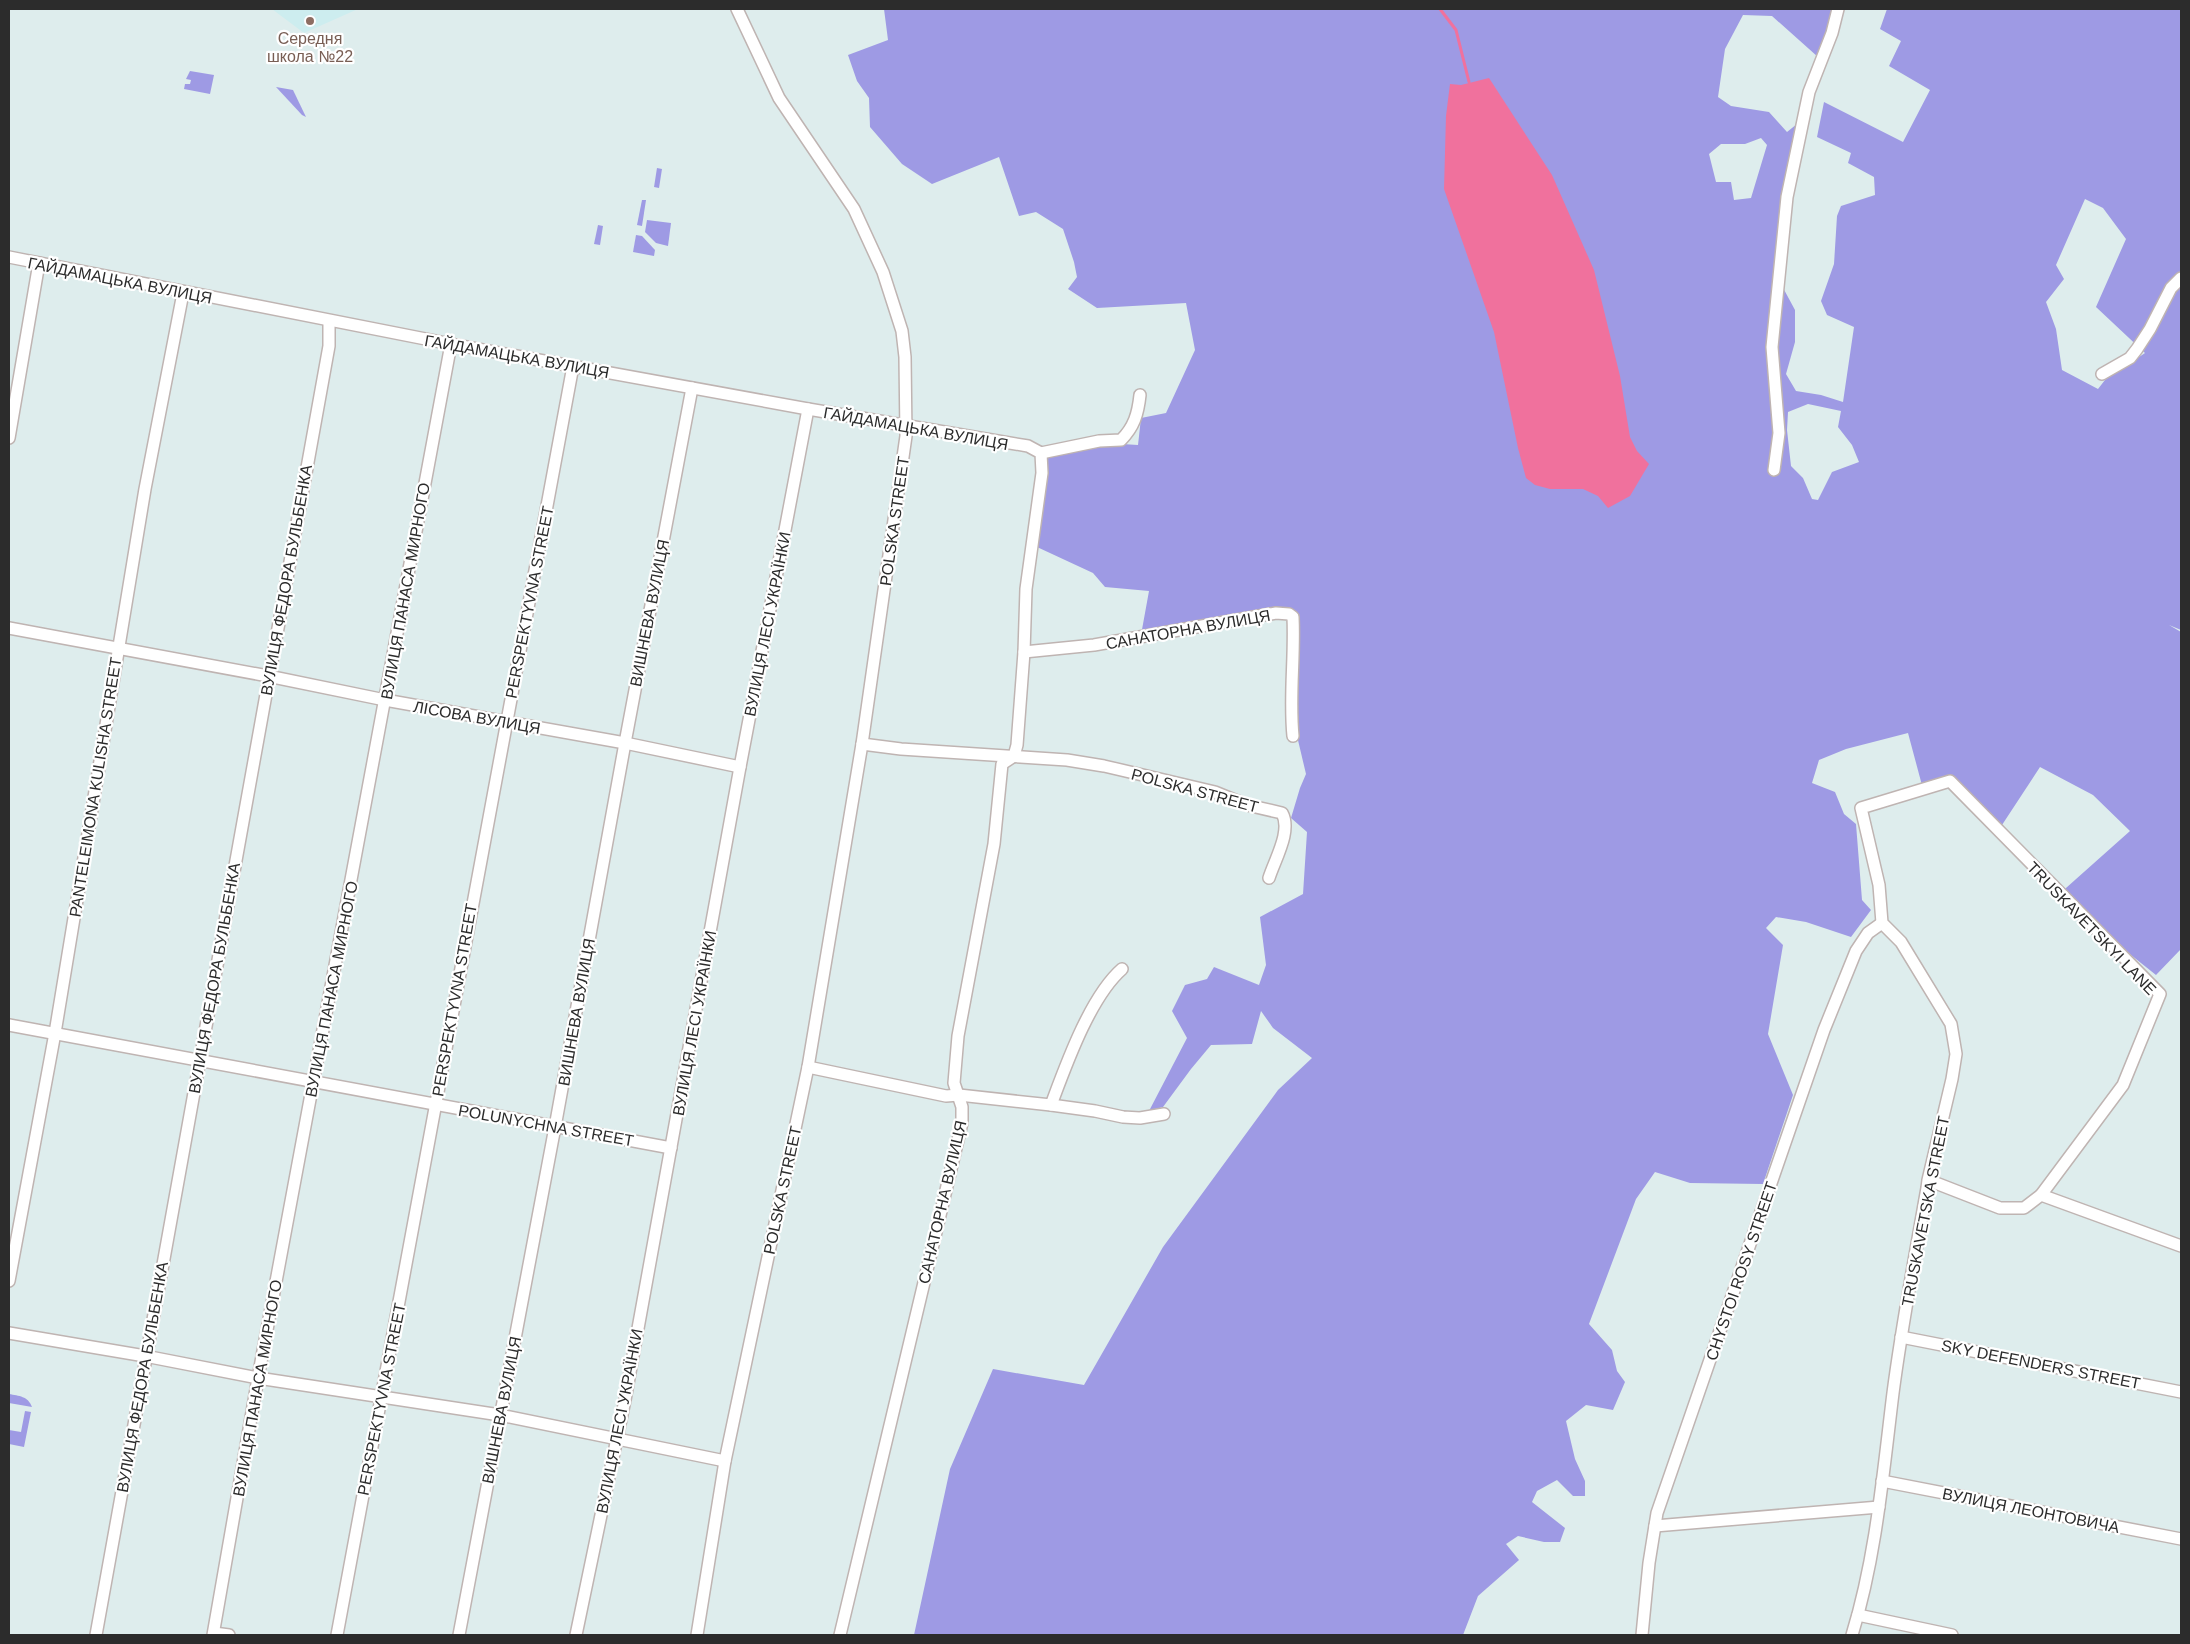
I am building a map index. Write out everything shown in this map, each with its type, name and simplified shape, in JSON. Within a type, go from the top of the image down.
[{"type":"street","name":"POLSKA STREET","points":[[697,1635],[725,1461],[808,1067],[862,744],[906,436],[906,367],[902,331],[883,272],[854,209],[779,98],[737,9]]},
{"type":"street","points":[[1774,470],[1779,433],[1772,347],[1787,198],[1809,92],[1832,33],[1838,9]]},
{"type":"street","name":"ГАЙДАМАЦЬКА ВУЛИЦЯ","points":[[9,257],[451,344],[808,410],[1028,446],[1041,453]]},
{"type":"street","points":[[9,438],[39,263]]},
{"type":"street","points":[[2102,374],[2130,358],[2150,329],[2171,288],[2181,278]]},
{"type":"street","name":"PANTELEIMONA KULISHA STREET","points":[[9,1281],[55,1033],[145,489],[183,292]]},
{"type":"street","name":"ВУЛИЦЯ ФЕДОРА БУЛЬБЕНКА","points":[[96,1635],[328,346],[329,321]]},
{"type":"street","name":"ВУЛИЦЯ ПАНАСА МИРНОГО","points":[[213,1634],[258,1378],[451,344]]},
{"type":"street","name":"PERSPEKTYVNA STREET","points":[[337,1635],[573,366]]},
{"type":"street","name":"ВИШНЕВА ВУЛИЦЯ","points":[[459,1635],[692,388]]},
{"type":"street","points":[[1041,453],[1099,441],[1121,440],[1132,430],[1140,396]]},
{"type":"street","name":"ВУЛИЦЯ ЛЕСІ УКРАЇНКИ","points":[[576,1635],[616,1440],[808,410]]},
{"type":"street","name":"САНАТОРНА ВУЛИЦЯ","points":[[840,1635],[962,1123],[962,1107],[959,1095],[956,1094],[954,1083],[958,1036],[994,844],[1002,764],[1014,756],[1017,745],[1024,652],[1026,589],[1042,473],[1041,453]]},
{"type":"street","name":"САНАТОРНА ВУЛИЦЯ","points":[[1024,652],[1094,645],[1276,613],[1289,614],[1293,617],[1294,637],[1291,712],[1293,736]]},
{"type":"street","name":"ЛІСОВА ВУЛИЦЯ","points":[[9,628],[268,676],[385,700],[625,743],[740,767]]},
{"type":"street","name":"POLSKA STREET","points":[[862,744],[901,749],[1067,760],[1104,766],[1215,792],[1247,805],[1282,813],[1286,822],[1285,830],[1269,878]]},
{"type":"street","name":"TRUSKAVETSKYI LANE","points":[[1882,923],[1879,885],[1861,808],[1950,781],[2160,994],[2122,1085],[2041,1196],[2024,1208],[2000,1208],[1928,1180]]},
{"type":"street","name":"TRUSKAVETSKA STREET","points":[[1852,1635],[1858,1616],[1879,1507],[1901,1337],[1928,1180],[1952,1079],[1956,1054],[1951,1024],[1901,942],[1882,923]]},
{"type":"street","name":"CHYSTOI ROSY STREET","points":[[1642,1635],[1649,1563],[1657,1513],[1824,1030],[1856,951],[1868,933],[1882,923]]},
{"type":"street","points":[[1050,1105],[1076,1042],[1112,978],[1122,969]]},
{"type":"street","name":"POLUNYCHNA STREET","points":[[9,1025],[671,1148]]},
{"type":"street","points":[[808,1067],[946,1096],[959,1095],[1094,1110],[1123,1117],[1140,1118],[1164,1114]]},
{"type":"street","points":[[2041,1196],[2181,1246]]},
{"type":"street","points":[[9,1333],[145,1356],[258,1378],[500,1416],[725,1461]]},
{"type":"street","name":"SKY DEFENDERS STREET","points":[[1901,1337],[2181,1392]]},
{"type":"street","name":"ВУЛИЦЯ ЛЕОНТОВИЧА","points":[[1882,1481],[2181,1540]]},
{"type":"street","points":[[1655,1526],[1879,1507]]},
{"type":"street","points":[[1858,1616],[1952,1635]]},
{"type":"street","points":[[213,1634],[229,1635]]},
{"type":"shaded area","name":"Середня школа №22","points":[[272,9],[358,9],[304,33]]},
{"type":"shaded area","points":[[884,9],[1834,9],[1818,57],[1772,16],[1743,15],[1725,49],[1718,97],[1731,106],[1769,112],[1787,132],[1797,124],[1775,273],[1795,310],[1795,342],[1786,374],[1796,391],[1821,395],[1843,402],[1854,327],[1827,315],[1821,301],[1834,264],[1837,216],[1841,206],[1875,195],[1874,177],[1848,163],[1851,153],[1817,137],[1824,102],[1903,142],[1930,90],[1889,66],[1901,41],[1880,29],[1887,9],[2181,9],[2181,630],[2169,625],[2181,632],[2181,949],[2156,975],[2057,896],[2130,831],[2093,795],[2040,767],[2000,828],[1950,781],[1923,789],[1908,733],[1846,749],[1819,760],[1812,783],[1835,792],[1844,814],[1856,824],[1862,900],[1871,910],[1851,937],[1806,922],[1776,917],[1766,928],[1783,945],[1768,1034],[1793,1095],[1763,1184],[1690,1183],[1655,1172],[1636,1199],[1589,1324],[1612,1350],[1617,1371],[1625,1382],[1613,1410],[1586,1405],[1566,1421],[1575,1459],[1585,1481],[1585,1496],[1573,1496],[1557,1480],[1537,1491],[1532,1502],[1565,1528],[1560,1542],[1544,1542],[1518,1536],[1506,1544],[1519,1560],[1478,1596],[1463,1635],[914,1635],[950,1469],[993,1369],[1084,1385],[1163,1247],[1278,1090],[1312,1058],[1273,1028],[1261,1011],[1252,1044],[1211,1045],[1163,1107],[1149,1111],[1187,1038],[1172,1011],[1185,985],[1207,979],[1214,967],[1259,985],[1266,965],[1260,917],[1303,894],[1307,832],[1291,818],[1306,774],[1297,736],[1290,610],[1141,635],[1149,591],[1105,587],[1093,573],[1037,547],[1047,457],[1106,443],[1138,445],[1141,418],[1166,413],[1195,350],[1186,303],[1097,308],[1068,289],[1077,277],[1063,229],[1036,212],[1019,216],[999,157],[932,184],[902,164],[870,127],[869,98],[857,81],[848,55],[888,40]],"holes":[[[1761,138],[1767,145],[1751,198],[1734,200],[1731,182],[1716,182],[1709,154],[1721,144],[1745,144]],[[2085,199],[2103,208],[2126,239],[2096,307],[2145,353],[2105,380],[2098,389],[2062,370],[2056,329],[2046,302],[2064,279],[2056,265]],[[1808,404],[1841,411],[1838,427],[1852,445],[1859,462],[1832,472],[1818,500],[1812,499],[1803,478],[1791,466],[1787,430],[1788,412]]]},
{"type":"shaded area","points":[[190,71],[214,75],[210,94],[184,89],[185,84],[190,84],[191,80],[186,79]]},
{"type":"shaded area","points":[[1489,78],[1552,175],[1594,270],[1620,376],[1630,437],[1637,451],[1649,464],[1630,496],[1608,508],[1598,496],[1583,489],[1550,489],[1535,485],[1526,478],[1494,332],[1444,189],[1446,116],[1450,84],[1461,85]]},
{"type":"shaded area","points":[[276,87],[293,90],[306,117],[302,115]]},
{"type":"shaded area","points":[[657,168],[662,169],[659,188],[654,187]]},
{"type":"shaded area","points":[[642,200],[646,200],[642,226],[637,225]]},
{"type":"shaded area","points":[[647,220],[671,223],[668,246],[656,243],[645,232]]},
{"type":"shaded area","points":[[598,225],[603,226],[600,245],[594,244]]},
{"type":"shaded area","points":[[636,235],[642,236],[655,250],[654,256],[633,252]]},
{"type":"shaded area","points":[[9,1394],[26,1399],[32,1407],[9,1403]]},
{"type":"shaded area","points":[[25,1411],[31,1412],[24,1447],[9,1444],[9,1430],[21,1432]]},
{"type":"waterway","points":[[1440,9],[1456,30],[1469,82]]},
{"type":"place","name":"Середня школа №22","points":[[310,21]]}]
